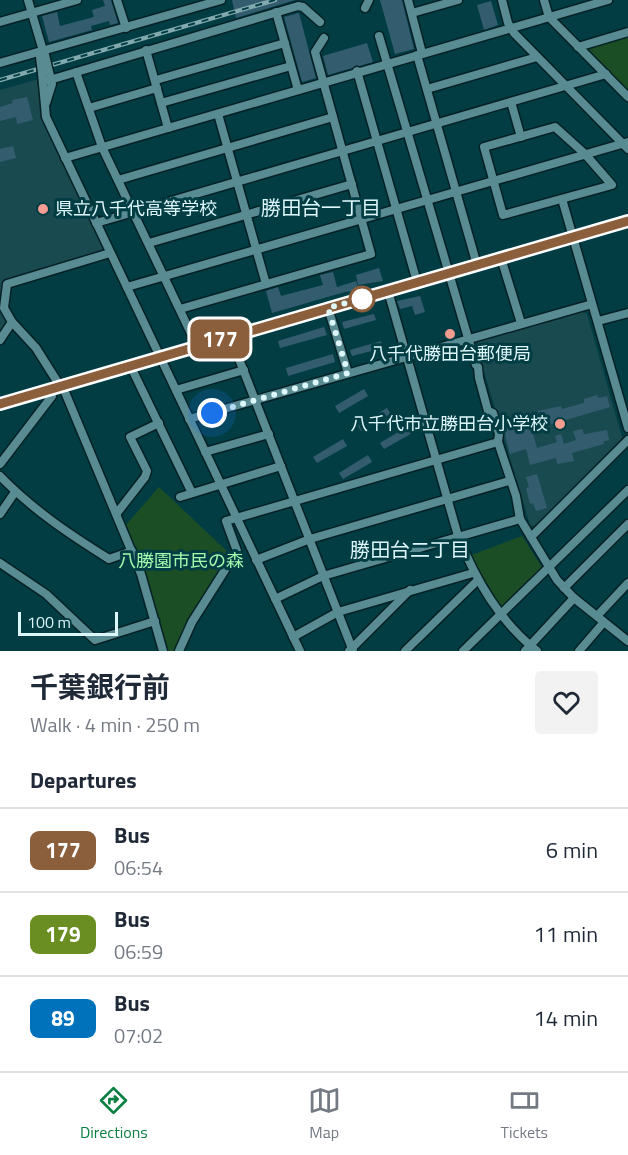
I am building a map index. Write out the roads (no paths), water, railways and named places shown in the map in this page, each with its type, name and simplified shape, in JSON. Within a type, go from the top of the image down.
[{"type":"street","points":[[28,0],[46,77],[46,117],[300,651]]},
{"type":"street","points":[[0,22],[77,0]]},
{"type":"street","points":[[117,0],[126,28]]},
{"type":"street","points":[[0,63],[42,54],[221,0]]},
{"type":"street","points":[[408,0],[436,124],[477,265]]},
{"type":"street","points":[[412,13],[458,0]]},
{"type":"street","points":[[502,0],[510,27],[565,86],[626,145]]},
{"type":"street","points":[[544,0],[549,17],[628,97]]},
{"type":"street","points":[[65,158],[357,71],[608,0]]},
{"type":"street","points":[[46,77],[76,72],[303,6],[320,22]]},
{"type":"street","points":[[276,12],[298,90]]},
{"type":"street","points":[[578,46],[628,32]]},
{"type":"street","points":[[379,36],[448,273],[478,367],[479,378],[489,411],[493,413],[499,434],[498,442],[509,482],[516,496],[520,519],[564,588],[628,641]]},
{"type":"street","points":[[180,309],[371,254],[315,52],[324,38]]},
{"type":"street","points":[[89,108],[285,43]]},
{"type":"street","points":[[146,50],[168,128]]},
{"type":"street","points":[[427,89],[537,57]]},
{"type":"street","points":[[161,103],[291,66]]},
{"type":"street","points":[[357,71],[417,282]]},
{"type":"street","points":[[76,72],[102,147],[197,346]]},
{"type":"street","points":[[96,223],[606,74]]},
{"type":"street","points":[[511,102],[521,137]]},
{"type":"street","points":[[218,114],[266,284]]},
{"type":"street","points":[[118,180],[333,117]]},
{"type":"street","points":[[555,127],[585,154],[612,185],[503,214],[484,147],[521,137],[555,127]]},
{"type":"street","points":[[127,287],[585,154],[626,145]]},
{"type":"street","points":[[149,243],[352,184]]},
{"type":"street","points":[[562,199],[628,428]]},
{"type":"street","points":[[0,404],[628,221]]},
{"type":"street","points":[[110,253],[7,284],[4,308],[12,322],[36,348],[61,386],[132,551],[163,651]]},
{"type":"street","points":[[501,258],[521,324]]},
{"type":"street","points":[[388,291],[458,536],[476,577],[501,614],[531,649],[574,598]]},
{"type":"street","points":[[189,419],[592,304]]},
{"type":"street","points":[[328,308],[348,373]]},
{"type":"street","points":[[597,321],[628,313]]},
{"type":"street","points":[[0,340],[12,322]]},
{"type":"street","points":[[231,336],[351,650],[410,590]]},
{"type":"street","points":[[130,365],[192,493]]},
{"type":"street","points":[[176,390],[244,370]]},
{"type":"street","points":[[0,464],[52,396],[51,388]]},
{"type":"street","points":[[117,513],[145,477],[147,471],[130,437],[159,423]]},
{"type":"street","points":[[205,452],[269,434]]},
{"type":"street","points":[[531,537],[628,440]]},
{"type":"street","points":[[179,651],[192,622],[237,551],[226,521],[498,442]]},
{"type":"street","points":[[180,497],[281,466]]},
{"type":"street","points":[[0,476],[15,492],[58,528],[109,559],[132,551]]},
{"type":"street","points":[[256,560],[310,539],[509,482]]},
{"type":"street","points":[[463,651],[628,490]]},
{"type":"street","points":[[0,514],[15,492]]},
{"type":"street","points":[[275,599],[323,576],[520,519]]},
{"type":"street","points":[[564,588],[628,524]]},
{"type":"street","points":[[0,574],[4,566],[46,594],[95,640],[155,621]]},
{"type":"street","points":[[293,638],[338,612],[410,590],[476,577]]},
{"type":"street","points":[[405,651],[476,577]]},
{"type":"street","points":[[579,651],[628,583]]},
{"type":"street","points":[[624,651],[628,646]]},
{"type":"railway","points":[[0,80],[275,0]]},
{"type":"place","name":"県立八千代高等学校","points":[[43,209]]},
{"type":"place","name":"八千代勝田台郵便局","points":[[450,334]]},
{"type":"place","name":"八千代市立勝田台小学校","points":[[560,424]]},
{"type":"district","name":"勝田台一丁目","points":[[321,208]]},
{"type":"district","name":"勝田台二丁目","points":[[410,550]]},
{"type":"park label","name":"八勝園市民の森","points":[[181,561]]}]
